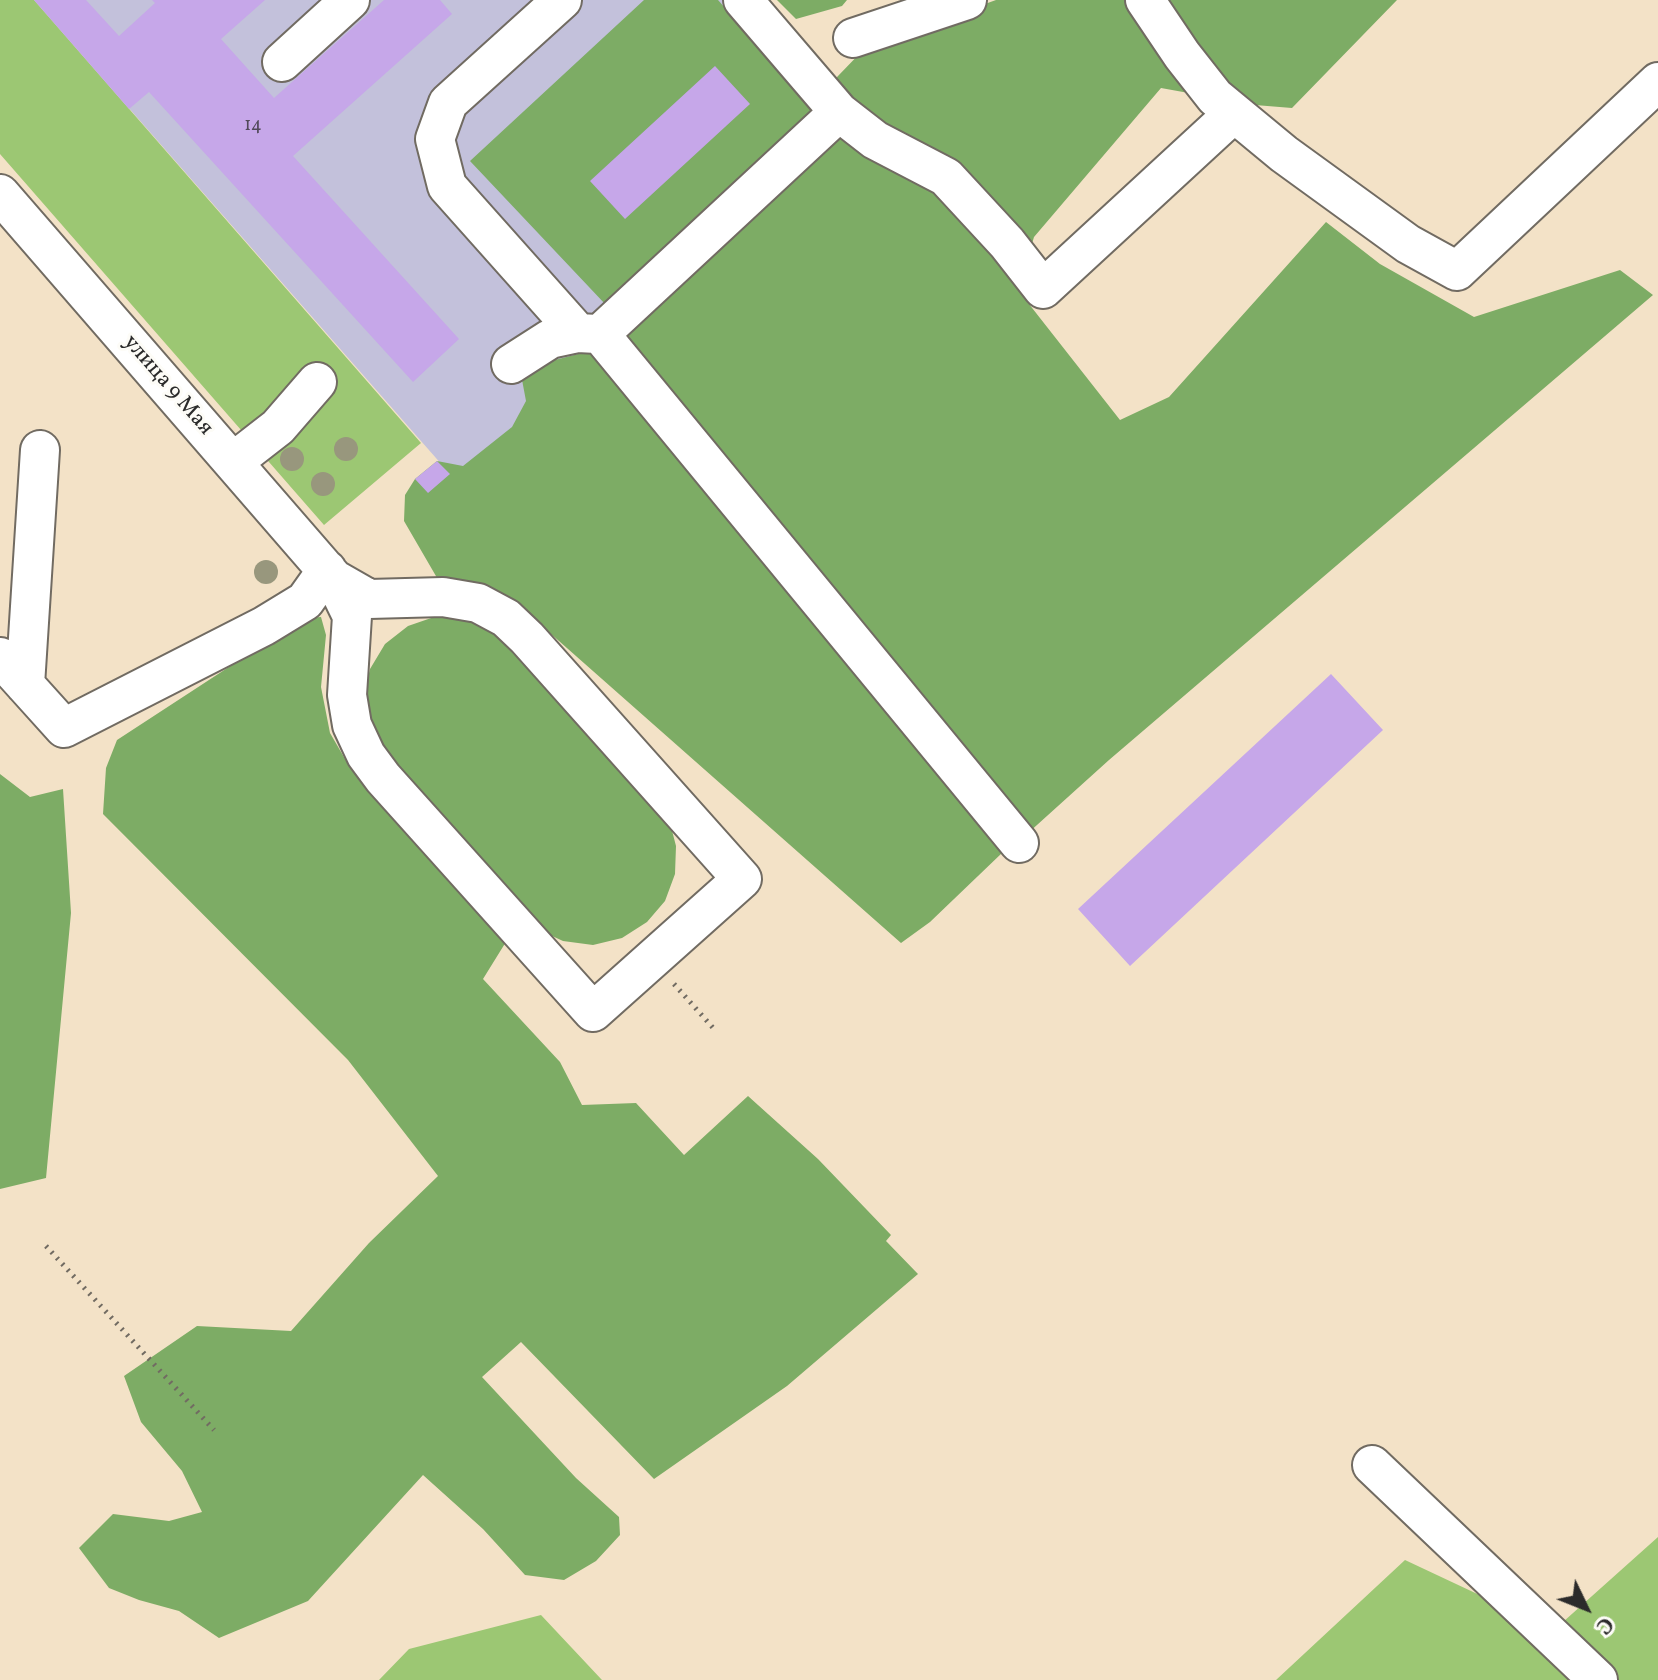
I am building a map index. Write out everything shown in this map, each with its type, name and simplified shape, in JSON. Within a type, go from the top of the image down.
[{"type":"street","points":[[282,62],[350,0]]},
{"type":"street","points":[[562,0],[448,103],[435,139],[447,186],[589,334],[1019,843]]},
{"type":"street","points":[[743,0],[839,112],[875,140],[946,177],[1007,243],[1043,289],[1234,113]]},
{"type":"street","points":[[808,76],[853,38],[876,9],[879,0]]},
{"type":"street","points":[[853,38],[967,0]]},
{"type":"street","points":[[1145,0],[1215,97],[1284,154],[1408,244],[1457,271],[1658,82]]},
{"type":"street","points":[[511,364],[550,339],[589,334],[839,112]]},
{"type":"street","name":"улица 9 Мая","points":[[0,194],[331,574]]},
{"type":"street","points":[[233,462],[278,427],[317,382]]},
{"type":"street","points":[[40,450],[12,671],[64,728],[264,626],[305,601],[331,574]]},
{"type":"street","points":[[331,574],[369,599],[443,597],[478,603],[506,618],[742,879],[593,1012],[383,778],[366,755],[352,725],[347,695],[352,616],[331,574]]},
{"type":"street","points":[[1372,1465],[1598,1680]]},
{"type":"path","points":[[651,960],[715,1030]]},
{"type":"path","points":[[46,1246],[214,1430]]},
{"type":"shaded area","points":[[34,0],[766,0],[862,109],[459,488],[450,474]]},
{"type":"green space","points":[[0,0],[34,0],[421,443],[324,525],[0,154]]},
{"type":"green space","points":[[644,0],[718,0],[810,105],[866,47],[996,0],[1397,0],[1292,108],[1255,105],[1161,88],[1034,237],[1018,290],[1120,420],[1169,397],[1326,222],[1380,264],[1474,317],[1620,270],[1653,295],[1109,760],[1002,853],[930,922],[901,943],[508,596],[440,583],[404,521],[405,495],[415,479],[437,461],[463,466],[512,427],[526,401],[520,369],[578,354],[623,323],[470,161]]},
{"type":"green space","points":[[777,0],[847,0],[842,6],[796,19]]},
{"type":"green space","points":[[437,616],[466,616],[494,625],[669,819],[676,846],[675,874],[665,901],[647,922],[622,938],[593,945],[563,941],[537,929],[379,754],[363,698],[370,669],[385,644],[408,626]]},
{"type":"green space","points":[[321,617],[326,635],[321,687],[330,733],[348,764],[509,937],[483,979],[560,1062],[582,1105],[636,1103],[684,1155],[748,1096],[818,1159],[891,1235],[886,1241],[918,1274],[787,1386],[654,1479],[521,1342],[482,1377],[576,1478],[619,1517],[620,1535],[596,1561],[564,1580],[525,1575],[483,1529],[423,1475],[308,1601],[219,1638],[179,1611],[109,1588],[79,1548],[113,1514],[169,1521],[202,1512],[182,1471],[141,1422],[124,1376],[197,1326],[291,1331],[369,1243],[438,1176],[348,1060],[103,814],[106,768],[117,740],[304,618]]},
{"type":"green space","points":[[0,774],[30,797],[63,789],[71,913],[46,1178],[0,1189]]},
{"type":"green space","points":[[1658,1537],[1658,1680],[1276,1680],[1405,1560],[1554,1630]]},
{"type":"green space","points":[[541,1615],[602,1680],[379,1680],[409,1649]]},
{"type":"building","points":[[34,0],[86,0],[119,36],[155,3],[152,0],[265,0],[221,39],[274,98],[384,0],[440,0],[452,14],[293,156],[459,339],[413,382],[149,92],[129,109]]},
{"type":"building","points":[[715,66],[750,104],[625,219],[590,181]]},
{"type":"building","points":[[437,461],[450,474],[428,493],[415,479]]},
{"type":"building","points":[[1331,674],[1383,730],[1130,966],[1078,909]]}]
